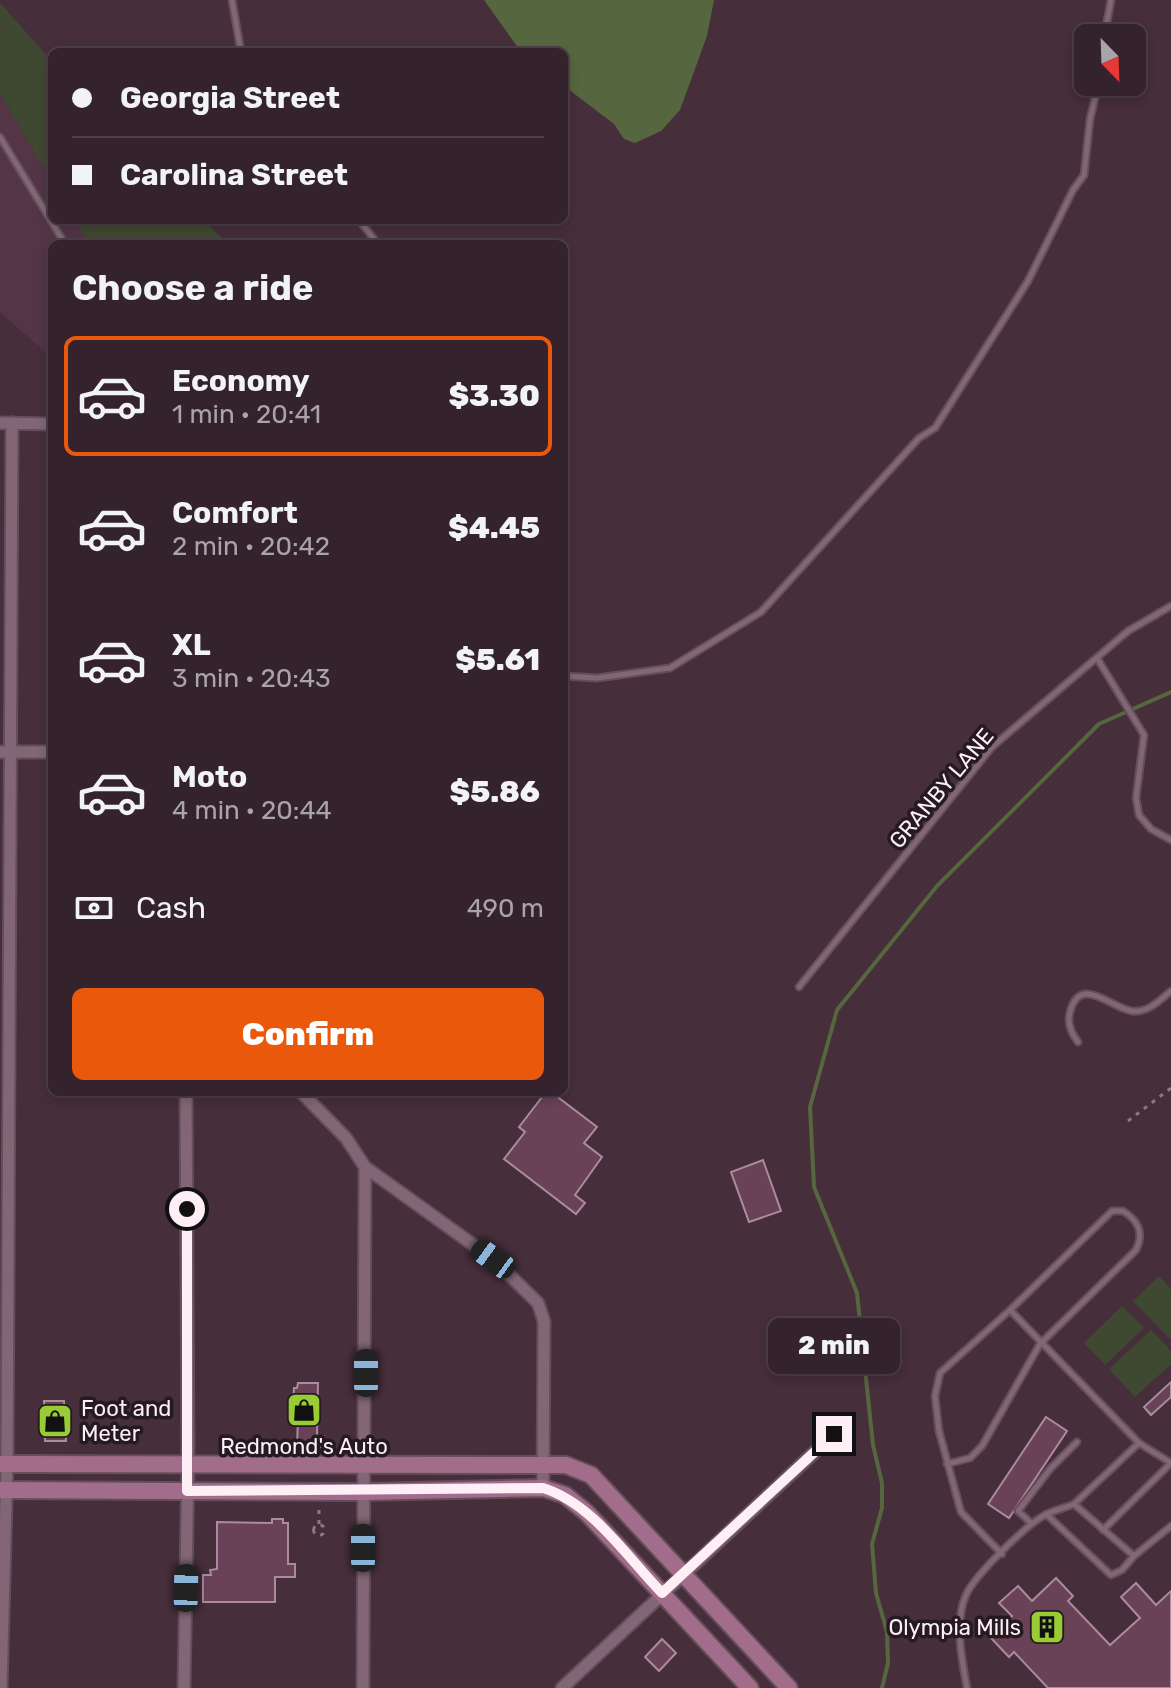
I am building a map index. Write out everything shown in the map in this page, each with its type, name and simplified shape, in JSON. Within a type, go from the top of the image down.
[{"type":"main road","points":[[4,1464],[566,1465],[591,1475],[789,1688]]},
{"type":"main road","points":[[3,1490],[363,1492],[543,1488],[565,1495],[587,1513],[750,1688]]},
{"type":"street","points":[[1,1688],[6,423],[48,424]]},
{"type":"street","points":[[5,752],[48,752]]},
{"type":"street","points":[[184,1688],[188,1464],[186,1096]]},
{"type":"street","points":[[305,1096],[346,1138],[365,1167],[493,1259],[538,1303],[544,1321],[543,1488]]},
{"type":"street","points":[[363,1688],[363,1492],[367,1466],[365,1167]]},
{"type":"street","points":[[562,1688],[834,1434]]},
{"type":"lane","points":[[232,0],[240,48]]},
{"type":"lane","points":[[1107,24],[1111,0]]},
{"type":"lane","points":[[568,676],[597,678],[670,668],[761,612],[919,438],[935,428],[1028,281],[1073,190],[1084,175],[1096,96]]},
{"type":"lane","points":[[0,137],[48,216]]},
{"type":"lane","points":[[362,224],[375,240]]},
{"type":"lane","name":"GRANBY LANE","points":[[799,987],[992,747],[1128,631],[1171,606]]},
{"type":"lane","points":[[1097,658],[1144,735],[1136,798],[1139,815],[1151,829],[1171,840]]},
{"type":"lane","points":[[1078,1042],[1070,1032],[1069,1015],[1074,1001],[1086,993],[1097,993],[1131,1011],[1145,1010],[1171,991]]},
{"type":"lane","points":[[947,1464],[970,1458],[982,1446],[1040,1344],[1136,1250],[1141,1235],[1138,1224],[1123,1211],[1112,1211],[940,1373],[935,1396],[947,1464],[961,1512],[1002,1554]]},
{"type":"lane","points":[[1010,1310],[1139,1443],[1171,1463],[1103,1530]]},
{"type":"lane","points":[[1031,1523],[1018,1511],[1050,1469],[1077,1442]]},
{"type":"lane","points":[[967,1688],[962,1660],[965,1596],[974,1582],[1031,1523],[1074,1504],[1139,1443]]},
{"type":"lane","points":[[1074,1504],[1134,1556]]},
{"type":"lane","points":[[1046,1514],[1111,1575],[1122,1570],[1171,1526]]},
{"type":"path","points":[[1128,1121],[1171,1088]]},
{"type":"shaded area","points":[[484,0],[714,0],[707,36],[680,110],[661,131],[635,143],[624,139],[614,124],[568,89],[568,48],[518,48]]},
{"type":"shaded area","points":[[0,3],[48,57],[48,175],[0,94]]},
{"type":"shaded area","points":[[0,94],[48,175],[48,224],[77,224],[87,240],[48,240],[48,354],[0,312]]},
{"type":"shaded area","points":[[77,224],[208,224],[224,240],[87,240]]},
{"type":"shaded area","points":[[1159,1276],[1171,1289],[1171,1340],[1133,1301]]},
{"type":"shaded area","points":[[1122,1306],[1144,1328],[1105,1365],[1084,1343]]},
{"type":"shaded area","points":[[1151,1330],[1171,1351],[1171,1364],[1135,1397],[1109,1369]]},
{"type":"building","points":[[543,1096],[556,1096],[597,1127],[584,1143],[602,1157],[575,1195],[585,1203],[576,1214],[504,1159],[525,1132],[519,1127]]},
{"type":"building","points":[[763,1160],[781,1211],[749,1222],[731,1172]]},
{"type":"building","points":[[1171,1382],[1171,1397],[1151,1415],[1144,1407]]},
{"type":"building","name":"Redmond's Auto","points":[[298,1383],[318,1383],[317,1436],[324,1436],[324,1447],[297,1447],[298,1417],[290,1417],[290,1403],[293,1403],[294,1388]]},
{"type":"building","name":"Foot and Meter","points":[[44,1401],[64,1401],[66,1441],[45,1441]]},
{"type":"building","points":[[1046,1417],[1067,1431],[1009,1518],[988,1504]]},
{"type":"building","points":[[272,1519],[283,1519],[283,1523],[288,1523],[288,1564],[295,1564],[295,1577],[275,1577],[275,1602],[203,1602],[203,1575],[211,1575],[210,1570],[217,1569],[217,1522],[272,1523]]},
{"type":"building","name":"Olympia Mills","points":[[1056,1578],[1073,1596],[1068,1601],[1110,1645],[1140,1618],[1121,1597],[1136,1583],[1156,1605],[1171,1591],[1171,1688],[1048,1688],[1014,1652],[1009,1657],[990,1637],[1012,1616],[999,1603],[1018,1586],[1032,1601]]},
{"type":"building","points":[[662,1639],[676,1653],[659,1671],[645,1657]]},
{"type":"waterway","points":[[882,1688],[888,1663],[887,1632],[876,1593],[872,1544],[882,1508],[882,1483],[873,1445],[857,1293],[814,1187],[810,1107],[837,1010],[937,886],[1099,724],[1171,692]]},
{"type":"place","name":"Redmond's Auto","points":[[304,1410]]},
{"type":"place","name":"Foot and Meter","points":[[55,1421]]},
{"type":"place","name":"Olympia Mills","points":[[1047,1627]]},
{"type":"route","points":[[187,1209],[187,1491],[363,1492],[543,1488],[565,1495],[587,1513],[662,1593],[834,1434]]}]
